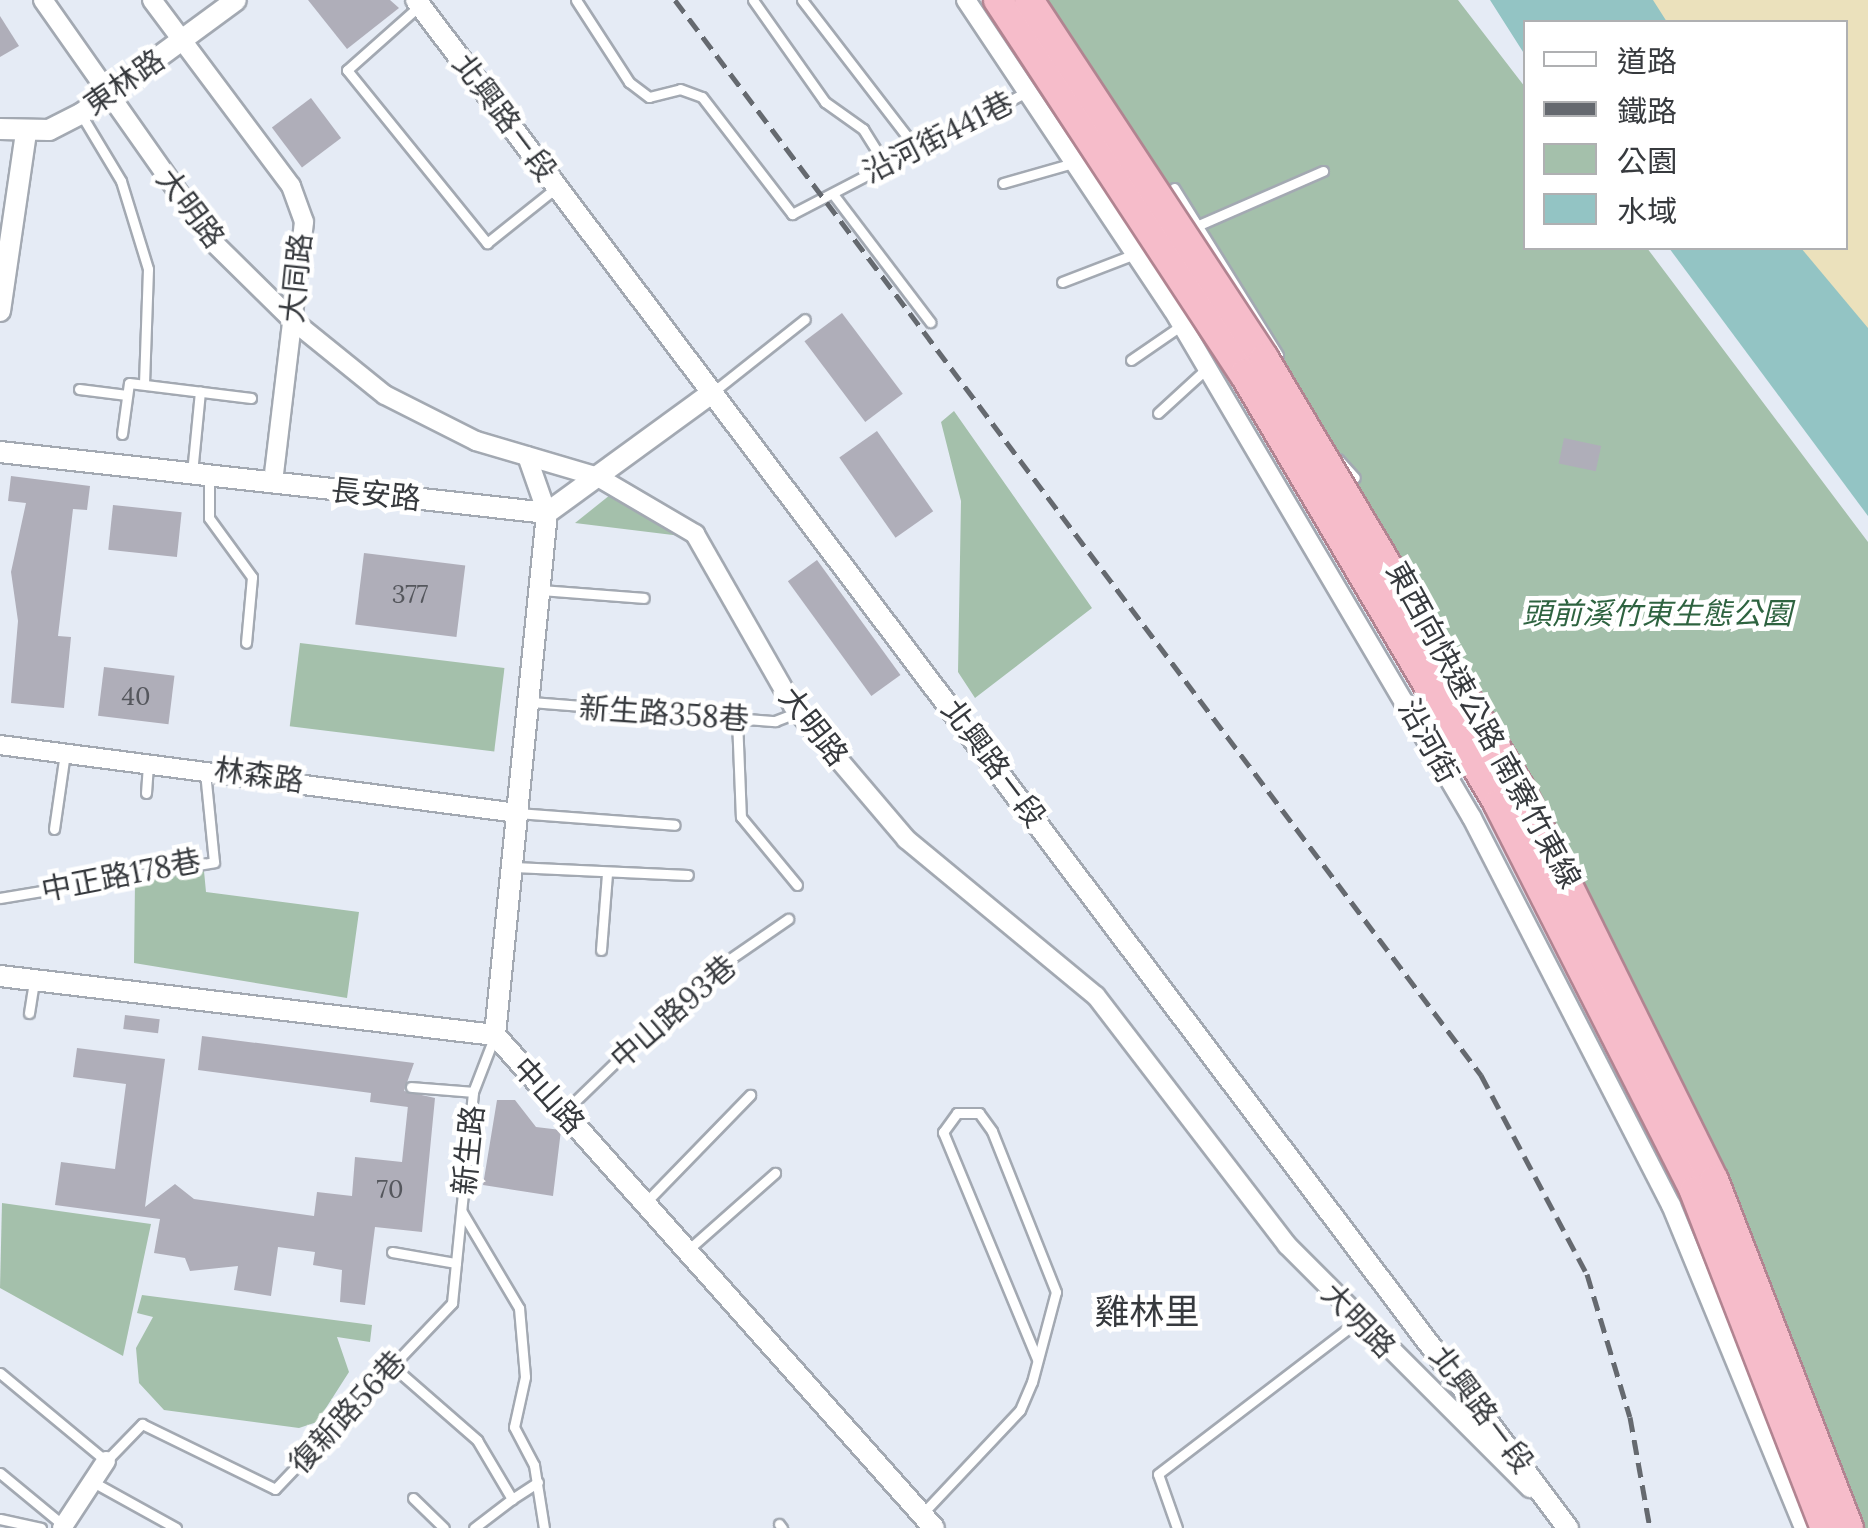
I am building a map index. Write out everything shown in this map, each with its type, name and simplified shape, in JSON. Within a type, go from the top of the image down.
[{"type":"highway","name":"東西向快速公路 南寮竹東線","points":[[998,0],[1244,374],[1498,804],[1694,1191],[1825,1528]]},
{"type":"highway","name":"東西向快速公路 南寮竹東線","points":[[1029,0],[1264,358],[1520,788],[1714,1180],[1849,1528]]},
{"type":"street","name":"大明路","points":[[43,0],[213,242],[292,320],[385,395],[526,456],[598,476],[695,534],[798,712],[906,839],[1096,996],[1357,1322],[1565,1524]]},
{"type":"street","name":"大同路","points":[[152,0],[290,186],[304,222],[273,483]]},
{"type":"street","name":"東林路","points":[[0,129],[26,132],[81,114],[236,0]]},
{"type":"street","name":"沿河街","points":[[966,0],[1182,324],[1386,663],[1584,1032],[1671,1205],[1804,1528]]},
{"type":"street","name":"北興路ㄧ段","points":[[418,3],[1565,1524]]},
{"type":"street","points":[[0,311],[26,132]]},
{"type":"street","points":[[547,513],[714,392]]},
{"type":"street","name":"長安路","points":[[0,452],[547,513]]},
{"type":"street","name":"新生路","points":[[495,1035],[547,513],[526,456]]},
{"type":"street","name":"林森路","points":[[0,745],[204,767],[517,813]]},
{"type":"street","name":"中山路","points":[[0,976],[495,1035],[928,1521]]},
{"type":"street","points":[[65,1527],[106,1461]]},
{"type":"lane","points":[[576,0],[630,82],[649,97],[680,89],[702,97],[792,214],[833,194]]},
{"type":"lane","points":[[753,0],[825,102],[863,130],[883,161]]},
{"type":"lane","points":[[802,0],[913,144]]},
{"type":"lane","points":[[418,3],[347,70],[487,243],[557,187]]},
{"type":"lane","name":"沿河街441巷","points":[[930,322],[833,194],[913,144],[1028,91]]},
{"type":"lane","points":[[81,114],[121,181],[148,269],[144,384]]},
{"type":"lane","points":[[1003,183],[1073,162]]},
{"type":"lane","points":[[1104,209],[1171,234],[1197,227],[1323,171]]},
{"type":"lane","points":[[1174,188],[1355,478]]},
{"type":"lane","points":[[1062,282],[1135,254]]},
{"type":"lane","points":[[714,392],[805,319]]},
{"type":"lane","points":[[1131,360],[1182,324]]},
{"type":"lane","points":[[1158,412],[1208,367]]},
{"type":"lane","points":[[122,434],[128,383],[251,398]]},
{"type":"lane","points":[[79,390],[127,395]]},
{"type":"lane","points":[[200,392],[200,474],[209,518],[252,577],[246,643]]},
{"type":"lane","points":[[539,590],[644,598]]},
{"type":"lane","name":"新生路358巷","points":[[528,702],[737,719],[798,712]]},
{"type":"lane","points":[[737,719],[741,818],[797,884]]},
{"type":"lane","points":[[54,829],[65,750]]},
{"type":"lane","points":[[146,793],[148,760]]},
{"type":"lane","name":"中正路178巷","points":[[0,898],[214,862],[204,767]]},
{"type":"lane","points":[[517,813],[674,825]]},
{"type":"lane","points":[[512,867],[688,875]]},
{"type":"lane","points":[[601,950],[607,874]]},
{"type":"lane","name":"中山路93巷","points":[[563,1112],[701,980],[788,920]]},
{"type":"lane","points":[[29,1013],[34,980]]},
{"type":"lane","name":"新生路","points":[[495,1035],[474,1092],[461,1210],[519,1308],[525,1377],[514,1426],[538,1482],[544,1528]]},
{"type":"lane","points":[[410,1086],[474,1092]]},
{"type":"lane","points":[[645,1203],[750,1095]]},
{"type":"lane","points":[[928,1521],[1008,1427],[1037,1359],[1055,1306],[1052,1272],[985,1120],[957,1112],[943,1132],[1037,1359]]},
{"type":"lane","points":[[688,1249],[775,1173]]},
{"type":"lane","name":"復新路56巷","points":[[106,1461],[142,1424],[275,1489],[452,1303],[461,1210]]},
{"type":"lane","points":[[392,1252],[456,1263]]},
{"type":"lane","points":[[1177,1528],[1158,1474],[1357,1322]]},
{"type":"lane","points":[[390,1364],[477,1440],[512,1498]]},
{"type":"lane","points":[[0,1373],[106,1461]]},
{"type":"lane","points":[[0,1473],[65,1527]]},
{"type":"lane","points":[[92,1482],[176,1528]]},
{"type":"lane","points":[[474,1528],[538,1482]]},
{"type":"lane","points":[[413,1498],[444,1528]]},
{"type":"lane","points":[[0,1519],[41,1528]]},
{"type":"green space","name":"頭前溪竹東生態公園","points":[[1019,0],[1458,0],[1523,84],[1523,250],[1649,250],[1868,542],[1868,1528],[1849,1528],[1689,1109]]},
{"type":"green space","points":[[954,411],[1092,608],[975,698],[958,672],[961,501],[941,422]]},
{"type":"green space","points":[[610,495],[681,536],[575,523]]},
{"type":"green space","points":[[300,643],[504,668],[494,751],[290,726]]},
{"type":"green space","points":[[204,871],[206,892],[359,912],[347,998],[134,963],[135,882]]},
{"type":"green space","points":[[2,1203],[151,1224],[123,1356],[0,1288]]},
{"type":"green space","points":[[142,1295],[372,1325],[370,1342],[337,1337],[349,1372],[317,1422],[299,1428],[164,1410],[139,1383],[136,1348],[153,1317],[137,1313]]},
{"type":"sand","points":[[1505,0],[1868,0],[1868,515],[1676,250],[1848,250],[1848,20],[1524,20]]},
{"type":"water","points":[[1490,0],[1653,0],[1666,20],[1523,20],[1523,52]]},
{"type":"water","points":[[1670,250],[1803,250],[1868,328],[1868,516]]},
{"type":"building","points":[[308,0],[390,0],[399,8],[347,49]]},
{"type":"building","points":[[0,16],[19,46],[0,57]]},
{"type":"building","points":[[311,98],[341,138],[302,167],[272,127]]},
{"type":"building","points":[[842,313],[903,394],[865,422],[804,341]]},
{"type":"building","points":[[877,431],[933,511],[896,538],[839,457]]},
{"type":"building","points":[[1564,438],[1601,446],[1596,471],[1559,463]]},
{"type":"building","points":[[11,476],[90,486],[87,510],[73,509],[58,636],[71,637],[64,708],[11,703],[18,621],[11,572],[26,503],[8,501]]},
{"type":"building","points":[[113,505],[182,512],[177,557],[108,550]]},
{"type":"building","points":[[364,553],[465,565],[456,637],[355,624]]},
{"type":"building","points":[[817,560],[900,675],[871,696],[788,581]]},
{"type":"building","points":[[104,667],[174,676],[168,724],[98,716]]},
{"type":"building","points":[[125,1015],[160,1019],[158,1033],[123,1029]]},
{"type":"building","points":[[202,1036],[414,1063],[404,1091],[435,1098],[422,1232],[375,1227],[365,1305],[340,1302],[342,1270],[313,1265],[315,1252],[278,1247],[271,1296],[234,1290],[238,1266],[190,1271],[185,1258],[154,1253],[160,1219],[55,1205],[61,1162],[115,1169],[126,1084],[73,1077],[77,1048],[165,1059],[145,1207],[175,1184],[194,1199],[314,1216],[317,1192],[352,1196],[355,1157],[402,1162],[408,1107],[370,1102],[371,1093],[198,1070]]},
{"type":"building","points":[[497,1100],[515,1100],[536,1127],[561,1130],[553,1196],[483,1185]]},
{"type":"railway","points":[[675,0],[1481,1075],[1587,1274],[1630,1417],[1650,1528]]},
{"type":"district","name":"雞林里","points":[[1147,1312]]}]
